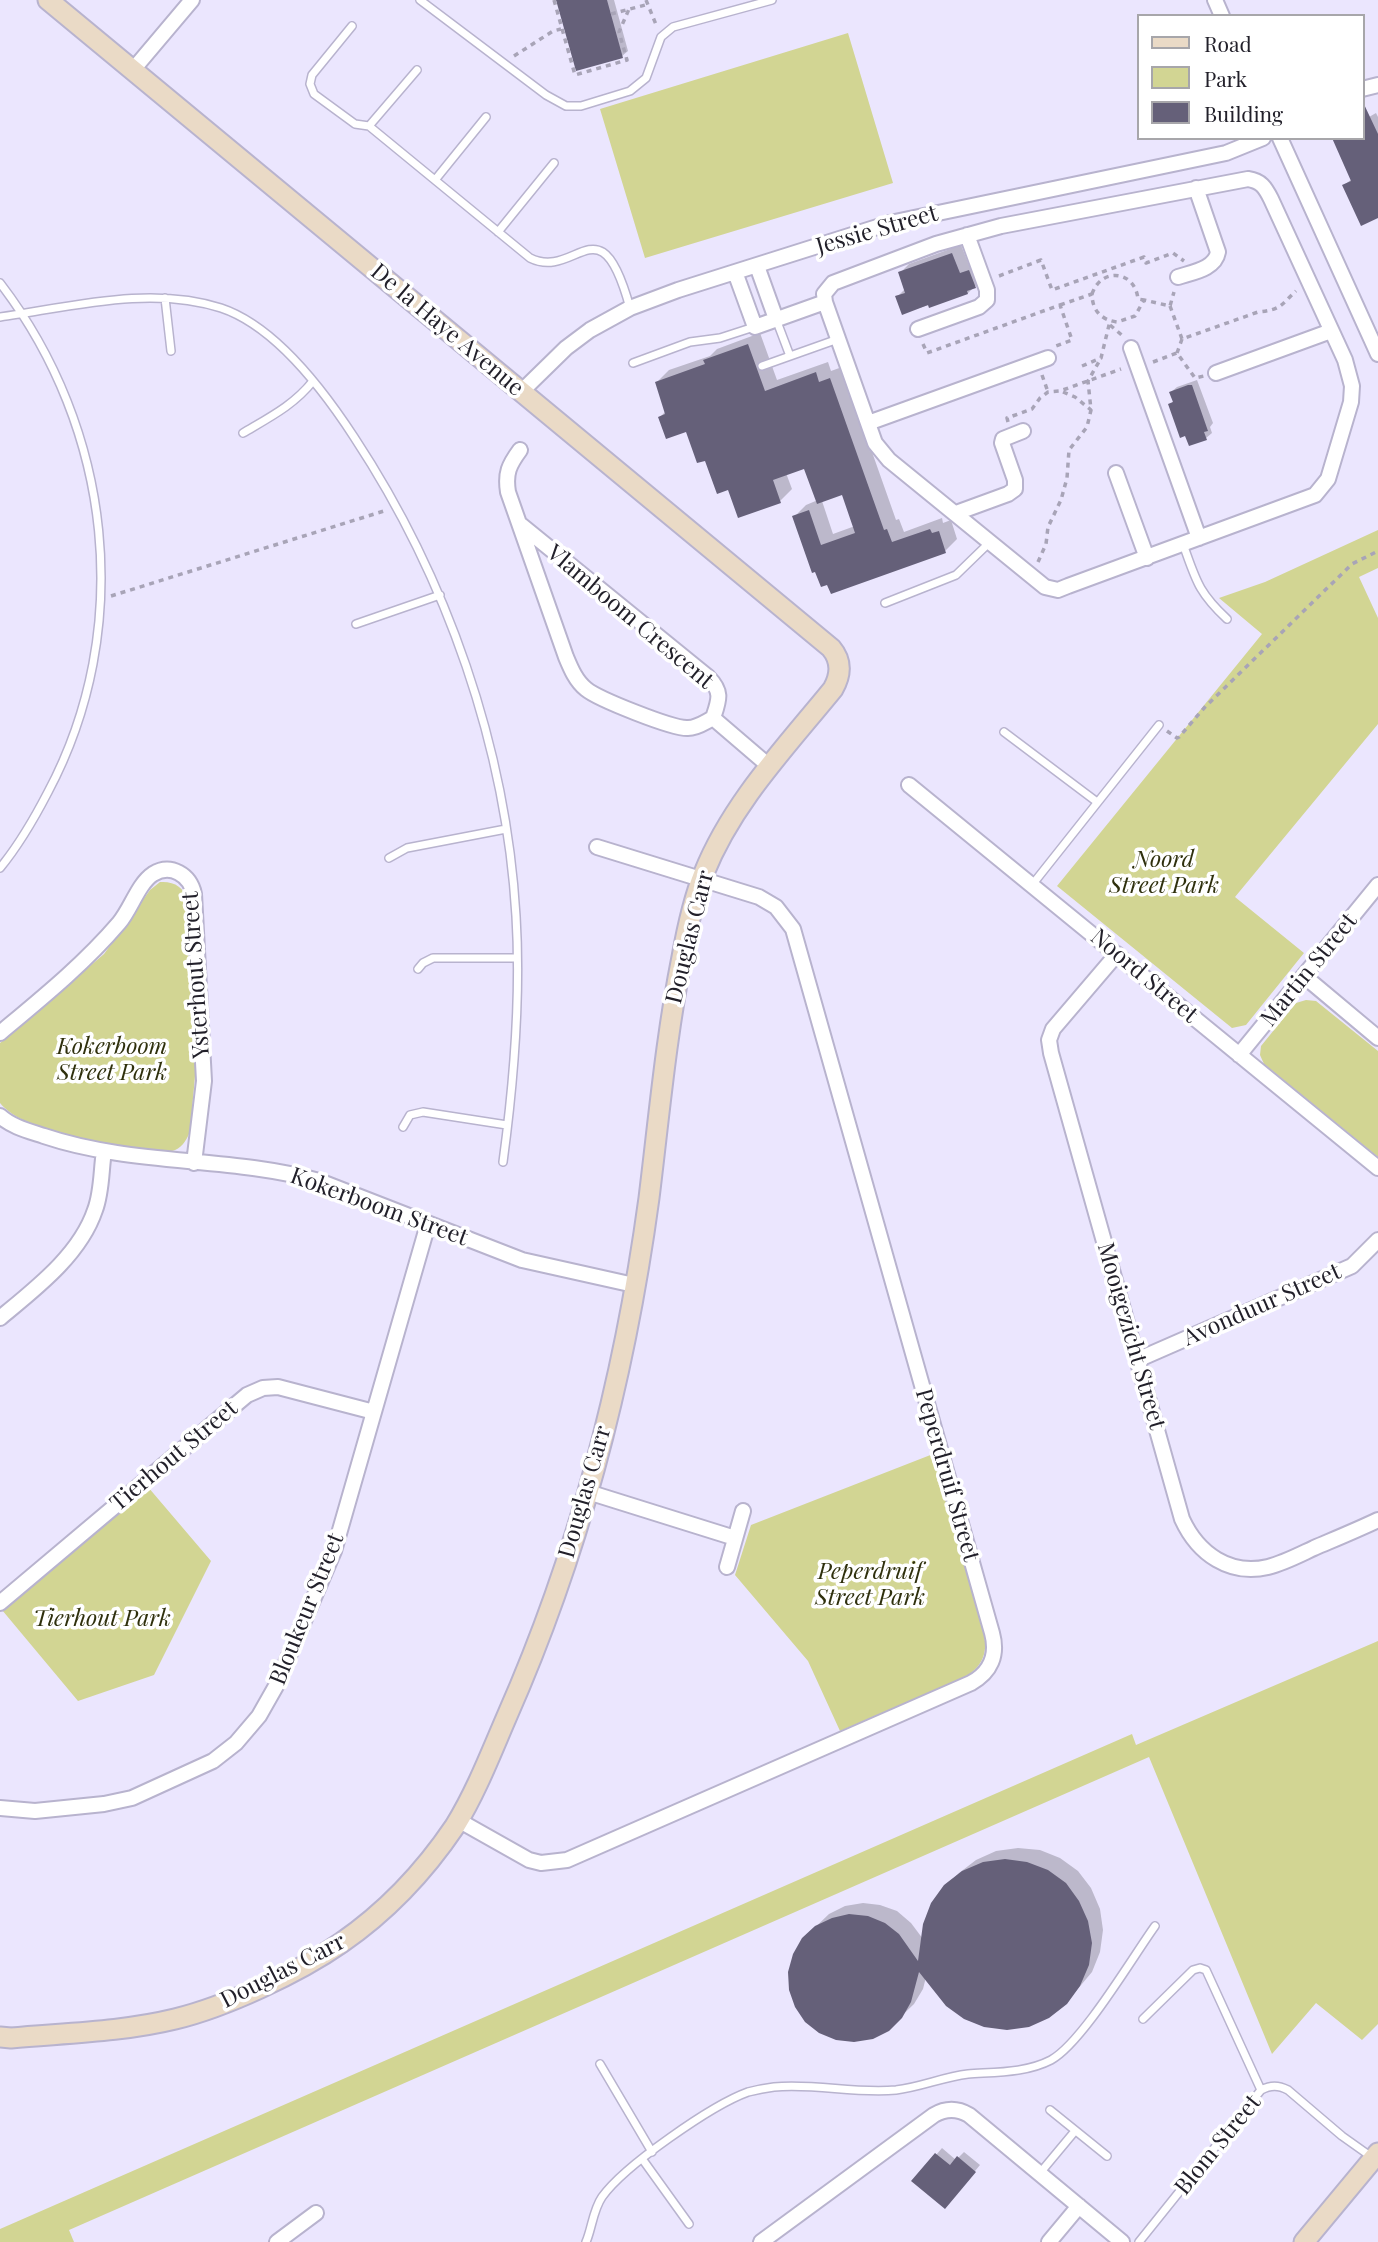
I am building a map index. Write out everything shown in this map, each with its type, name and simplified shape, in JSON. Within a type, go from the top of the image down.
[{"type":"street","name":"De la Haye Avenue","points":[[48,0],[831,648],[839,666]]},
{"type":"street","points":[[132,71],[192,0]]},
{"type":"street","name":"Jessie Street","points":[[521,392],[566,348],[590,330],[630,308],[735,272],[890,223],[1226,153],[1258,140]]},
{"type":"street","points":[[1281,140],[1371,321],[1378,354]]},
{"type":"street","points":[[1248,179],[1257,180],[1265,186],[1309,281],[1345,360],[1352,386],[1351,402],[1324,485],[1309,498],[1147,558],[1058,590],[1045,587],[889,460],[875,443],[825,302],[824,294],[832,283],[967,235],[1196,188],[1248,179]]},
{"type":"street","points":[[1178,277],[1214,263],[1218,252],[1196,188]]},
{"type":"street","points":[[918,329],[984,304],[988,295],[967,235]]},
{"type":"street","points":[[757,265],[776,319]]},
{"type":"street","points":[[735,272],[755,327],[825,302]]},
{"type":"street","points":[[744,296],[765,289]]},
{"type":"street","points":[[1216,373],[1331,331]]},
{"type":"street","points":[[1131,348],[1199,538]]},
{"type":"street","points":[[868,423],[1048,358]]},
{"type":"street","points":[[956,513],[1015,489],[1015,480],[1002,443],[1003,439],[1018,433]]},
{"type":"street","name":"Vlamboom Crescent","points":[[520,450],[507,468],[505,478],[521,525],[566,657],[576,679],[587,690],[672,725],[688,728],[713,718],[719,692],[717,686],[521,525]]},
{"type":"street","points":[[1116,474],[1147,558]]},
{"type":"street","name":"Douglas Carr","points":[[0,2037],[143,2025],[177,2019],[208,2009],[278,1978],[337,1946],[383,1910],[423,1868],[458,1820],[542,1634],[588,1492],[616,1379],[634,1285],[649,1198],[668,1027],[701,879],[731,820],[769,766],[838,682],[839,666]]},
{"type":"street","name":"Vlamboom Crescent","points":[[713,718],[769,766]]},
{"type":"street","name":"Noord Street","points":[[909,785],[1378,1168]]},
{"type":"street","name":"Peperdruif Street","points":[[458,1820],[529,1860],[541,1863],[567,1860],[971,1683],[984,1674],[992,1660],[994,1642],[796,938],[783,914],[768,901],[597,846]]},
{"type":"street","name":"Ysterhout Street","points":[[0,1033],[82,964],[122,920],[149,878],[166,870],[173,870],[185,876],[194,894],[204,1081],[194,1163]]},
{"type":"street","name":"Martin Street","points":[[1239,1055],[1378,885]]},
{"type":"street","name":"Mooigezicht Street","points":[[1117,954],[1053,1029],[1049,1040],[1182,1520],[1194,1542],[1212,1558],[1233,1567],[1255,1569],[1266,1567],[1378,1520]]},
{"type":"street","points":[[1304,976],[1378,1038]]},
{"type":"street","name":"Kokerboom Street","points":[[0,1116],[18,1127],[104,1152],[298,1175],[522,1260],[634,1285]]},
{"type":"street","points":[[0,1318],[55,1271],[90,1222],[98,1202],[104,1152]]},
{"type":"street","name":"Bloukeur Street","points":[[0,1808],[35,1811],[123,1801],[200,1768],[225,1752],[259,1716],[276,1686],[334,1551],[428,1224]]},
{"type":"street","name":"Avonduur Street","points":[[1138,1360],[1345,1269],[1364,1256],[1378,1240]]},
{"type":"street","name":"Tierhout Street","points":[[0,1603],[247,1395],[263,1388],[278,1387],[374,1412]]},
{"type":"street","points":[[588,1492],[735,1538]]},
{"type":"street","points":[[727,1567],[743,1511]]},
{"type":"street","points":[[761,2242],[934,2115],[948,2110],[963,2111],[970,2115],[1122,2242]]},
{"type":"street","points":[[1304,2242],[1376,2156]]},
{"type":"street","points":[[1049,2242],[1079,2206]]},
{"type":"street","points":[[277,2242],[316,2213]]},
{"type":"lane","points":[[420,0],[557,103],[566,106],[581,106],[629,91],[639,85],[649,72],[661,37],[673,27],[772,0]]},
{"type":"lane","points":[[352,26],[312,75],[310,84],[314,94],[355,124],[369,126],[530,258],[541,262],[554,261],[590,249],[606,254],[617,267],[630,308]]},
{"type":"lane","points":[[369,126],[418,70]]},
{"type":"lane","points":[[435,180],[486,117]]},
{"type":"lane","points":[[498,232],[554,163]]},
{"type":"lane","points":[[0,283],[24,314],[50,359],[68,400],[84,448],[101,540],[101,599],[89,687],[70,745],[34,818],[0,868]]},
{"type":"lane","points":[[165,298],[171,351]]},
{"type":"lane","points":[[0,317],[77,304],[165,298],[222,308],[264,332],[287,352],[313,381],[363,451],[440,594],[467,668],[494,765],[506,829],[516,916],[517,958],[517,1004],[503,1162]]},
{"type":"lane","points":[[776,319],[790,356]]},
{"type":"lane","points":[[633,363],[690,342],[720,338],[755,327]]},
{"type":"lane","points":[[762,366],[838,339]]},
{"type":"lane","points":[[243,432],[285,409],[302,395],[313,381]]},
{"type":"lane","points":[[885,603],[956,575],[990,542]]},
{"type":"lane","points":[[1183,544],[1200,591],[1227,619]]},
{"type":"lane","points":[[356,624],[440,594]]},
{"type":"lane","points":[[1032,885],[1159,725]]},
{"type":"lane","points":[[1004,732],[1097,802]]},
{"type":"lane","points":[[390,858],[407,848],[506,829]]},
{"type":"lane","points":[[418,968],[433,958],[517,958]]},
{"type":"lane","points":[[403,1126],[410,1115],[423,1112],[507,1125]]},
{"type":"lane","points":[[586,2242],[602,2198],[643,2160],[704,2116],[749,2092],[772,2087],[806,2085],[867,2091],[896,2090],[946,2078],[1030,2068],[1052,2059],[1066,2049],[1080,2033],[1154,1926]]},
{"type":"lane","points":[[1143,2019],[1193,1970],[1206,1970],[1261,2090]]},
{"type":"lane","points":[[600,2064],[652,2152]]},
{"type":"lane","name":"Blom Street","points":[[1139,2242],[1261,2090],[1279,2085],[1288,2090],[1342,2136],[1376,2156]]},
{"type":"lane","points":[[1050,2110],[1107,2156]]},
{"type":"lane","points":[[1040,2173],[1075,2132]]},
{"type":"lane","points":[[643,2160],[689,2224]]},
{"type":"path","points":[[554,0],[575,75],[626,60],[619,32],[629,9]]},
{"type":"path","points":[[611,14],[648,2],[661,37]]},
{"type":"path","points":[[503,63],[553,31],[563,28]]},
{"type":"path","points":[[983,281],[1041,260],[1052,290],[1108,273],[1144,257],[1146,262],[1173,253],[1197,270]]},
{"type":"path","points":[[1108,273],[1099,281],[1092,294],[1096,311],[1110,321],[1123,322],[1135,316],[1144,300]]},
{"type":"path","points":[[1108,273],[1126,277],[1135,286],[1138,299],[1170,306]]},
{"type":"path","points":[[1177,352],[1182,339],[1170,306],[1178,277]]},
{"type":"path","points":[[1182,339],[1284,305],[1309,281]]},
{"type":"path","points":[[918,329],[927,353],[1092,294]]},
{"type":"path","points":[[1048,358],[1046,350],[1072,340],[1060,305]]},
{"type":"path","points":[[1029,575],[1043,552],[1049,536],[1048,527],[1061,499],[1068,473],[1066,462],[1069,450],[1087,427],[1091,410],[1088,381],[1101,358],[1110,321]]},
{"type":"path","points":[[1177,352],[1195,378],[1216,373]]},
{"type":"path","points":[[1018,433],[1007,418],[1032,409],[1040,398],[1048,393],[1177,352]]},
{"type":"path","points":[[1082,366],[1101,358]]},
{"type":"path","points":[[1060,391],[1075,397],[1091,410]]},
{"type":"path","points":[[101,599],[396,508]]},
{"type":"path","points":[[1159,725],[1177,738],[1180,737],[1205,707],[1352,564],[1378,551]]},
{"type":"green space","points":[[848,33],[893,183],[645,258],[600,109]]},
{"type":"green space","name":"Noord Street Park","points":[[1378,530],[1378,568],[1359,577],[1378,618],[1378,724],[1235,897],[1304,953],[1246,1025],[1232,1028],[1057,886],[1262,634],[1219,598],[1265,582]]},
{"type":"green space","name":"Kokerboom Street Park","points":[[160,882],[178,886],[188,901],[196,1065],[190,1132],[185,1141],[175,1150],[164,1152],[105,1144],[45,1129],[11,1113],[0,1103],[0,1043],[104,954],[150,890]]},
{"type":"green space","points":[[1316,1001],[1378,1051],[1378,1157],[1264,1064],[1260,1055],[1261,1046],[1296,1003]]},
{"type":"green space","name":"Peperdruif Street Park","points":[[933,1454],[984,1635],[984,1654],[976,1669],[965,1677],[840,1731],[808,1661],[735,1575],[751,1525]]},
{"type":"green space","name":"Tierhout Park","points":[[148,1487],[211,1561],[154,1675],[78,1701],[2,1610]]},
{"type":"green space","points":[[1378,1641],[1378,2024],[1362,2040],[1316,2003],[1272,2054],[1149,1757],[69,2230],[74,2242],[0,2242],[0,2229],[1132,1734],[1136,1745]]},
{"type":"building","points":[[556,0],[607,0],[623,58],[576,71]]},
{"type":"building","points":[[1364,104],[1378,134],[1378,218],[1361,226],[1342,185],[1351,181],[1333,140],[1364,140]]},
{"type":"building","points":[[952,253],[960,273],[969,270],[976,288],[967,291],[968,294],[902,315],[895,296],[905,293],[898,272]]},
{"type":"building","points":[[748,344],[765,391],[816,372],[819,382],[830,378],[884,530],[887,529],[892,542],[930,529],[932,533],[939,531],[946,553],[831,594],[827,585],[821,587],[815,572],[812,573],[792,516],[809,510],[821,545],[855,533],[842,495],[817,504],[804,469],[773,480],[781,503],[738,518],[728,490],[717,494],[705,461],[697,463],[686,432],[666,439],[658,417],[665,414],[655,382],[705,364],[703,360]]},
{"type":"building","points":[[1192,385],[1208,431],[1204,432],[1207,440],[1189,446],[1185,436],[1180,438],[1168,404],[1173,402],[1169,392]]},
{"type":"building","points":[[1005,1859],[1027,1862],[1048,1870],[1066,1883],[1079,1901],[1088,1921],[1092,1943],[1089,1965],[1080,1986],[1067,2004],[1049,2018],[1029,2027],[1007,2030],[984,2027],[964,2019],[946,2006],[919,1972],[911,2002],[902,2018],[889,2031],[873,2039],[854,2042],[836,2040],[819,2033],[805,2022],[795,2007],[789,1990],[788,1972],[793,1954],[802,1938],[815,1926],[849,1914],[868,1916],[885,1923],[899,1934],[918,1961],[923,1924],[931,1903],[944,1885],[962,1871],[983,1862]]},
{"type":"building","points":[[935,2153],[950,2165],[957,2156],[976,2172],[945,2209],[911,2181]]}]
